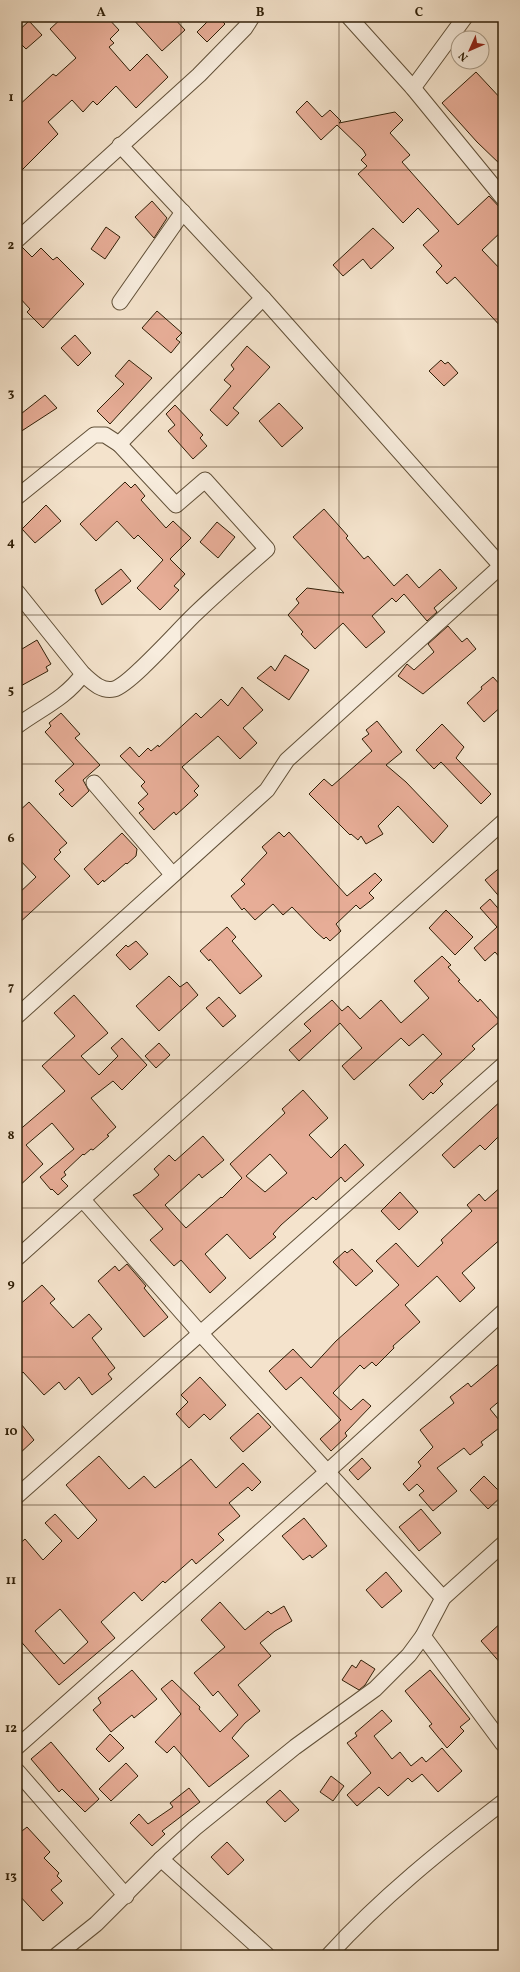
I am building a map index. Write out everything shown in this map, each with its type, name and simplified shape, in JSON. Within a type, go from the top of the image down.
[{"type":"street","points":[[17,240],[120,145],[199,75],[245,28],[252,17]]},
{"type":"street","points":[[349,17],[413,88],[503,198]]},
{"type":"street","points":[[413,88],[465,17]]},
{"type":"street","points":[[17,1016],[266,790],[287,760],[502,567],[263,298],[120,145]]},
{"type":"street","points":[[120,302],[183,212]]},
{"type":"street","points":[[119,444],[263,298]]},
{"type":"street","points":[[17,497],[94,435],[105,435],[119,444],[176,505],[205,480],[267,549],[195,614],[124,683],[114,688],[105,689],[96,685],[82,674],[17,592]]},
{"type":"street","points":[[17,726],[58,700],[74,686],[82,674]]},
{"type":"street","points":[[94,782],[172,874]]},
{"type":"street","points":[[17,1258],[503,822]]},
{"type":"street","points":[[17,1496],[503,1065]]},
{"type":"street","points":[[83,1200],[200,1333],[443,1598]]},
{"type":"street","points":[[17,1747],[327,1472],[503,1312]]},
{"type":"street","points":[[57,1955],[96,1924],[126,1896],[161,1859],[295,1747],[375,1689],[409,1655],[423,1636],[443,1598],[503,1544]]},
{"type":"street","points":[[423,1636],[503,1744]]},
{"type":"street","points":[[17,1772],[126,1896]]},
{"type":"street","points":[[329,1955],[347,1936],[438,1853],[503,1802]]},
{"type":"street","points":[[161,1859],[267,1955]]},
{"type":"building","points":[[63,17],[107,17],[119,30],[110,39],[114,43],[109,47],[130,71],[147,54],[168,77],[136,108],[116,86],[97,105],[93,101],[83,112],[72,100],[48,122],[58,134],[17,175],[17,107],[53,74],[56,76],[76,58],[50,29]]},
{"type":"building","points":[[131,17],[173,17],[185,30],[162,51]]},
{"type":"building","points":[[212,17],[218,17],[225,24],[207,42],[197,32]]},
{"type":"building","points":[[29,21],[42,35],[26,49],[17,40],[17,32]]},
{"type":"building","points":[[476,72],[503,101],[503,167],[477,142],[442,103]]},
{"type":"building","points":[[307,101],[322,117],[330,110],[341,121],[339,123],[395,112],[403,120],[390,133],[410,155],[402,162],[458,225],[489,196],[503,211],[503,230],[482,250],[503,272],[503,329],[455,277],[447,284],[436,272],[442,266],[423,245],[439,231],[418,208],[403,223],[358,174],[367,166],[361,160],[366,155],[363,150],[337,125],[321,140],[296,112]]},
{"type":"building","points":[[152,201],[167,218],[154,238],[135,217]]},
{"type":"building","points":[[106,227],[120,237],[105,259],[91,249]]},
{"type":"building","points":[[373,228],[394,248],[371,269],[363,259],[343,276],[333,265]]},
{"type":"building","points":[[22,247],[32,257],[41,248],[53,260],[57,257],[84,284],[43,328],[27,312],[30,309],[17,295],[17,249]]},
{"type":"building","points":[[157,311],[182,333],[176,339],[180,342],[171,353],[142,328]]},
{"type":"building","points":[[75,335],[91,353],[78,366],[61,348]]},
{"type":"building","points":[[247,346],[270,367],[233,408],[239,413],[227,426],[210,410],[231,386],[224,380],[234,369],[231,365]]},
{"type":"building","points":[[129,360],[152,378],[110,424],[97,411],[124,384],[115,376]]},
{"type":"building","points":[[441,360],[445,364],[448,362],[458,373],[444,386],[429,371]]},
{"type":"building","points":[[45,395],[57,408],[17,434],[17,417]]},
{"type":"building","points":[[279,403],[303,428],[282,447],[259,421]]},
{"type":"building","points":[[175,405],[203,435],[200,438],[207,446],[193,459],[168,431],[175,425],[166,414]]},
{"type":"building","points":[[125,482],[131,488],[135,484],[145,496],[141,500],[166,528],[173,521],[191,538],[170,559],[185,574],[174,586],[179,590],[160,610],[137,588],[163,560],[138,535],[134,539],[117,521],[96,541],[80,524]]},
{"type":"building","points":[[46,505],[61,521],[35,543],[22,529]]},
{"type":"building","points":[[324,509],[348,536],[346,538],[364,559],[368,556],[394,586],[407,574],[419,588],[440,569],[457,588],[434,608],[437,612],[427,621],[404,594],[396,602],[392,598],[372,616],[385,632],[366,648],[343,623],[315,649],[301,634],[303,632],[288,615],[299,603],[296,599],[307,588],[344,593],[293,537]]},
{"type":"building","points":[[217,522],[235,537],[218,558],[200,542]]},
{"type":"building","points":[[121,569],[131,581],[102,605],[95,590]]},
{"type":"building","points":[[448,626],[462,642],[467,638],[476,649],[423,694],[398,676],[407,664],[414,670],[434,652],[428,644]]},
{"type":"building","points":[[37,640],[51,664],[46,667],[48,671],[17,688],[17,652]]},
{"type":"building","points":[[285,655],[309,670],[289,700],[257,678],[271,666],[275,671]]},
{"type":"building","points":[[493,677],[503,688],[503,705],[484,722],[467,703],[482,689],[481,687]]},
{"type":"building","points":[[242,687],[263,710],[243,728],[257,743],[240,759],[218,736],[182,767],[199,786],[194,791],[198,795],[176,815],[174,812],[154,830],[139,813],[144,809],[138,803],[148,794],[141,786],[145,782],[120,756],[130,747],[139,757],[148,748],[151,751],[158,745],[159,747],[196,713],[201,718],[221,699],[228,706]]},
{"type":"building","points":[[61,713],[80,734],[75,738],[100,765],[83,780],[89,791],[72,807],[59,794],[64,790],[55,781],[74,764],[45,732],[51,726],[49,723]]},
{"type":"building","points":[[377,721],[402,752],[386,765],[406,782],[448,826],[433,843],[398,806],[378,826],[383,834],[366,844],[361,836],[358,840],[351,834],[350,835],[309,794],[324,779],[332,786],[372,751],[362,739],[369,734],[366,730]]},
{"type":"building","points":[[442,724],[464,747],[456,758],[491,794],[481,804],[441,762],[434,769],[416,750]]},
{"type":"building","points":[[29,802],[67,843],[59,850],[61,852],[54,859],[70,876],[17,925],[17,895],[36,877],[17,857],[17,813]]},
{"type":"building","points":[[279,832],[284,837],[289,832],[347,896],[375,873],[382,880],[369,893],[374,898],[360,909],[356,905],[336,924],[341,931],[330,941],[326,937],[324,939],[316,932],[292,907],[283,915],[273,904],[255,920],[244,908],[242,910],[231,896],[245,884],[241,880],[267,853],[262,847]]},
{"type":"building","points":[[122,833],[137,849],[136,856],[104,882],[103,880],[98,885],[84,869]]},
{"type":"building","points":[[503,865],[503,901],[485,880]]},
{"type":"building","points":[[490,899],[503,914],[503,961],[495,952],[485,961],[474,948],[497,927],[480,908]]},
{"type":"building","points":[[446,910],[473,937],[455,955],[429,928]]},
{"type":"building","points":[[227,927],[236,937],[232,941],[262,976],[240,994],[210,959],[209,961],[200,951]]},
{"type":"building","points":[[136,941],[148,954],[130,970],[116,955],[126,945],[128,947]]},
{"type":"building","points":[[442,956],[451,965],[448,967],[460,980],[458,981],[478,1002],[480,999],[500,1021],[472,1046],[475,1049],[440,1081],[443,1084],[433,1094],[431,1092],[423,1100],[409,1085],[442,1054],[423,1034],[409,1046],[401,1038],[354,1080],[342,1066],[362,1048],[340,1023],[299,1061],[289,1050],[311,1031],[304,1024],[332,1000],[342,1011],[348,1006],[360,1019],[381,1000],[401,1023],[429,998],[414,981]]},
{"type":"building","points":[[169,976],[180,987],[187,982],[198,995],[159,1031],[136,1006]]},
{"type":"building","points":[[74,995],[108,1033],[81,1056],[99,1075],[118,1056],[111,1048],[122,1038],[147,1065],[122,1090],[113,1081],[91,1098],[116,1127],[107,1135],[109,1136],[93,1150],[91,1149],[84,1155],[83,1154],[64,1172],[66,1175],[61,1179],[68,1186],[58,1195],[52,1189],[51,1190],[40,1177],[74,1149],[52,1123],[26,1145],[43,1164],[17,1188],[17,1132],[65,1091],[42,1066],[75,1036],[54,1013]]},
{"type":"building","points":[[219,997],[236,1016],[223,1027],[206,1008]]},
{"type":"building","points":[[159,1043],[170,1055],[156,1068],[145,1056]]},
{"type":"building","points":[[303,1090],[328,1118],[309,1135],[331,1158],[345,1144],[364,1165],[345,1182],[341,1177],[316,1200],[313,1197],[281,1225],[273,1234],[276,1237],[250,1259],[227,1234],[205,1254],[226,1278],[210,1293],[181,1260],[174,1266],[150,1240],[163,1229],[133,1195],[140,1192],[159,1175],[154,1169],[169,1155],[175,1161],[203,1136],[224,1160],[202,1178],[199,1174],[165,1205],[186,1228],[221,1197],[222,1198],[242,1178],[230,1164],[285,1113],[282,1109]],"holes":[[[270,1154],[287,1173],[265,1192],[246,1176]]]},
{"type":"building","points":[[503,1099],[503,1132],[485,1150],[480,1145],[454,1168],[442,1155]]},
{"type":"building","points":[[503,1185],[503,1237],[462,1273],[475,1288],[460,1302],[437,1276],[405,1305],[420,1322],[393,1346],[394,1348],[376,1366],[372,1362],[364,1369],[360,1365],[333,1393],[351,1410],[363,1399],[371,1406],[345,1433],[347,1436],[331,1451],[320,1439],[341,1420],[301,1377],[286,1390],[269,1371],[293,1349],[311,1368],[336,1341],[399,1285],[376,1261],[396,1243],[418,1267],[443,1243],[441,1240],[472,1211],[467,1205],[479,1194],[485,1201]]},
{"type":"building","points":[[400,1192],[418,1212],[399,1230],[381,1211]]},
{"type":"building","points":[[352,1249],[373,1271],[356,1286],[333,1262],[345,1251],[347,1253]]},
{"type":"building","points":[[127,1264],[146,1286],[144,1288],[168,1317],[144,1337],[98,1281],[115,1266],[119,1271]]},
{"type":"building","points":[[42,1285],[55,1299],[50,1303],[73,1328],[89,1314],[102,1329],[92,1338],[115,1368],[108,1374],[112,1379],[92,1395],[79,1377],[65,1390],[59,1382],[44,1395],[23,1372],[17,1377],[17,1307]]},
{"type":"building","points":[[503,1360],[503,1398],[490,1409],[503,1425],[481,1442],[483,1445],[470,1455],[464,1448],[437,1468],[457,1491],[433,1511],[419,1495],[424,1491],[417,1484],[409,1491],[403,1484],[421,1466],[418,1462],[433,1447],[420,1430],[454,1403],[450,1397],[468,1383],[471,1387]]},
{"type":"building","points":[[200,1377],[226,1405],[210,1420],[204,1414],[189,1428],[176,1414],[188,1402],[181,1395]]},
{"type":"building","points":[[258,1413],[271,1427],[243,1452],[230,1438]]},
{"type":"building","points":[[17,1419],[34,1440],[17,1456]]},
{"type":"building","points":[[99,1456],[129,1489],[144,1476],[155,1488],[191,1459],[216,1488],[243,1463],[261,1482],[252,1491],[248,1487],[229,1503],[240,1516],[218,1534],[224,1540],[196,1564],[192,1559],[165,1583],[163,1581],[142,1601],[134,1592],[101,1622],[115,1638],[59,1685],[17,1637],[17,1546],[25,1539],[43,1560],[62,1541],[45,1523],[55,1514],[78,1539],[97,1520],[66,1485]],"holes":[[[60,1609],[88,1642],[64,1664],[35,1631]]]},
{"type":"building","points":[[362,1458],[371,1468],[358,1480],[349,1470]]},
{"type":"building","points":[[484,1476],[503,1495],[488,1509],[470,1490]]},
{"type":"building","points":[[421,1509],[441,1533],[419,1551],[399,1527]]},
{"type":"building","points":[[304,1518],[327,1546],[312,1558],[310,1555],[303,1560],[282,1536]]},
{"type":"building","points":[[386,1572],[402,1591],[382,1608],[366,1590]]},
{"type":"building","points":[[220,1602],[245,1630],[268,1611],[271,1614],[284,1606],[292,1621],[275,1631],[260,1643],[271,1656],[238,1685],[260,1711],[245,1723],[232,1738],[249,1756],[209,1787],[174,1746],[167,1753],[155,1742],[181,1714],[161,1689],[172,1680],[200,1707],[199,1709],[220,1732],[238,1715],[218,1691],[213,1696],[194,1673],[225,1647],[201,1620]]},
{"type":"building","points":[[503,1621],[503,1666],[481,1641]]},
{"type":"building","points":[[361,1660],[375,1669],[365,1685],[359,1690],[342,1680],[352,1665],[356,1668]]},
{"type":"building","points":[[132,1670],[157,1699],[134,1718],[132,1715],[111,1732],[93,1710],[101,1703],[98,1698]]},
{"type":"building","points":[[430,1670],[470,1719],[460,1727],[464,1731],[447,1748],[429,1726],[432,1724],[405,1691]]},
{"type":"building","points":[[382,1710],[392,1721],[374,1736],[392,1759],[400,1752],[411,1766],[422,1757],[426,1762],[442,1748],[462,1771],[438,1792],[422,1774],[412,1782],[408,1778],[388,1796],[379,1787],[357,1806],[347,1795],[371,1773],[347,1743],[357,1736],[355,1733]]},
{"type":"building","points":[[110,1734],[124,1748],[109,1762],[96,1749]]},
{"type":"building","points":[[51,1742],[99,1799],[85,1812],[62,1789],[59,1792],[31,1759]]},
{"type":"building","points":[[126,1763],[138,1776],[111,1801],[99,1789]]},
{"type":"building","points":[[331,1776],[344,1786],[333,1801],[320,1792]]},
{"type":"building","points":[[189,1788],[200,1802],[162,1831],[165,1834],[152,1846],[130,1823],[139,1814],[148,1824],[173,1807],[170,1803]]},
{"type":"building","points":[[280,1790],[299,1810],[285,1822],[266,1802]]},
{"type":"building","points":[[27,1827],[50,1852],[44,1858],[59,1873],[57,1876],[62,1881],[51,1890],[63,1903],[43,1921],[17,1893],[17,1835]]},
{"type":"building","points":[[227,1842],[244,1860],[228,1875],[211,1857]]}]
